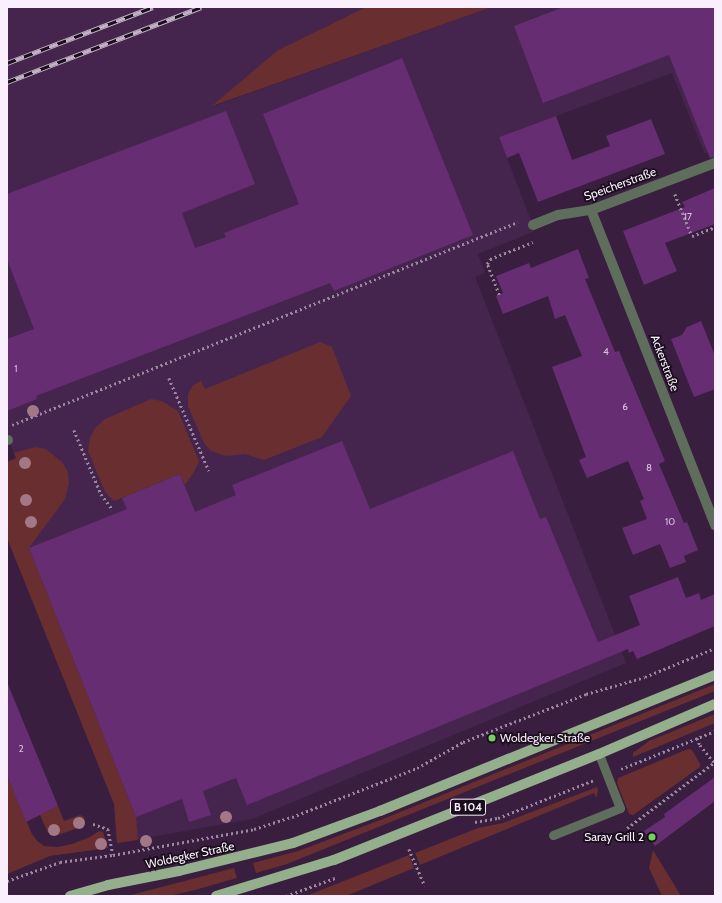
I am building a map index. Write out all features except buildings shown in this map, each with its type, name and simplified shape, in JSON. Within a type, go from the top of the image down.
[{"type":"main road","name":"Woldegker Straße","points":[[70,896],[108,885],[186,870],[293,843],[380,811],[715,675]]},
{"type":"main road","name":"B 104","points":[[216,896],[334,860],[599,754],[715,704]]},
{"type":"street","name":"Speicherstraße","points":[[532,225],[558,215],[591,210],[715,163]]},
{"type":"street","name":"Ackerstraße","points":[[591,210],[715,525]]},
{"type":"lane","points":[[553,834],[620,808],[599,754]]},
{"type":"path","points":[[670,180],[692,236],[715,227]]},
{"type":"path","points":[[8,426],[521,221]]},
{"type":"path","points":[[499,295],[487,264],[490,259],[537,240]]},
{"type":"path","points":[[169,378],[210,471]]},
{"type":"path","points":[[74,430],[101,494],[113,510]]},
{"type":"path","points":[[7,881],[60,862],[113,855],[254,829],[292,817],[417,768],[463,742],[586,694],[645,677],[715,648]]},
{"type":"path","points":[[468,825],[498,818],[715,731]]},
{"type":"path","points":[[627,828],[715,762],[700,745],[697,738]]},
{"type":"path","points":[[94,824],[108,829],[113,855]]},
{"type":"path","points":[[402,852],[410,849],[425,886]]},
{"type":"path","points":[[286,896],[338,877]]},
{"type":"shaded area","points":[[7,7],[366,7],[278,50],[214,106],[492,7],[715,7],[715,150],[705,154],[672,73],[499,137],[535,231],[478,254],[485,273],[475,277],[626,663],[252,819],[117,843],[114,804],[7,538],[7,462],[16,458],[7,437]]},
{"type":"shaded area","points":[[366,7],[492,7],[212,106],[278,50]]},
{"type":"shaded area","points":[[320,342],[332,347],[351,396],[322,437],[264,460],[245,454],[226,456],[211,451],[204,443],[188,406],[188,394],[193,385],[201,381],[205,389]]},
{"type":"shaded area","points":[[151,399],[162,401],[178,411],[199,461],[194,472],[185,485],[180,474],[114,501],[105,492],[88,451],[90,438],[95,428],[105,419]]},
{"type":"shaded area","points":[[35,447],[46,449],[63,463],[68,472],[69,483],[65,499],[29,548],[136,817],[138,840],[117,843],[114,804],[7,538],[7,462],[16,458],[14,453]]},
{"type":"shaded area","points":[[715,684],[715,691],[287,864],[256,873],[253,863],[298,851],[383,819]]},
{"type":"shaded area","points":[[715,714],[715,723],[633,757],[633,753],[649,741]]},
{"type":"shaded area","points":[[688,749],[692,750],[700,764],[700,767],[633,815],[629,814],[617,783],[618,778]]},
{"type":"shaded area","points":[[7,775],[32,834],[37,841],[44,846],[58,847],[72,844],[90,837],[99,831],[103,832],[108,848],[50,856],[7,874]]},
{"type":"shaded area","points":[[597,787],[598,791],[596,798],[594,793],[420,865],[415,853],[478,828],[503,823]]},
{"type":"shaded area","points":[[58,806],[64,821],[80,815],[84,817],[85,822],[83,826],[58,835],[48,833],[40,815]]},
{"type":"shaded area","points":[[653,850],[681,896],[662,896],[649,868]]},
{"type":"shaded area","points":[[409,855],[414,868],[346,896],[306,896]]},
{"type":"shaded area","points":[[234,868],[237,878],[195,890],[169,896],[127,896]]},
{"type":"railway","points":[[7,63],[153,7]]},
{"type":"railway","points":[[7,82],[201,7]]},
{"type":"place","name":"Woldegker Straße","points":[[492,738]]},
{"type":"place","name":"Saray Grill 2","points":[[652,837]]}]
